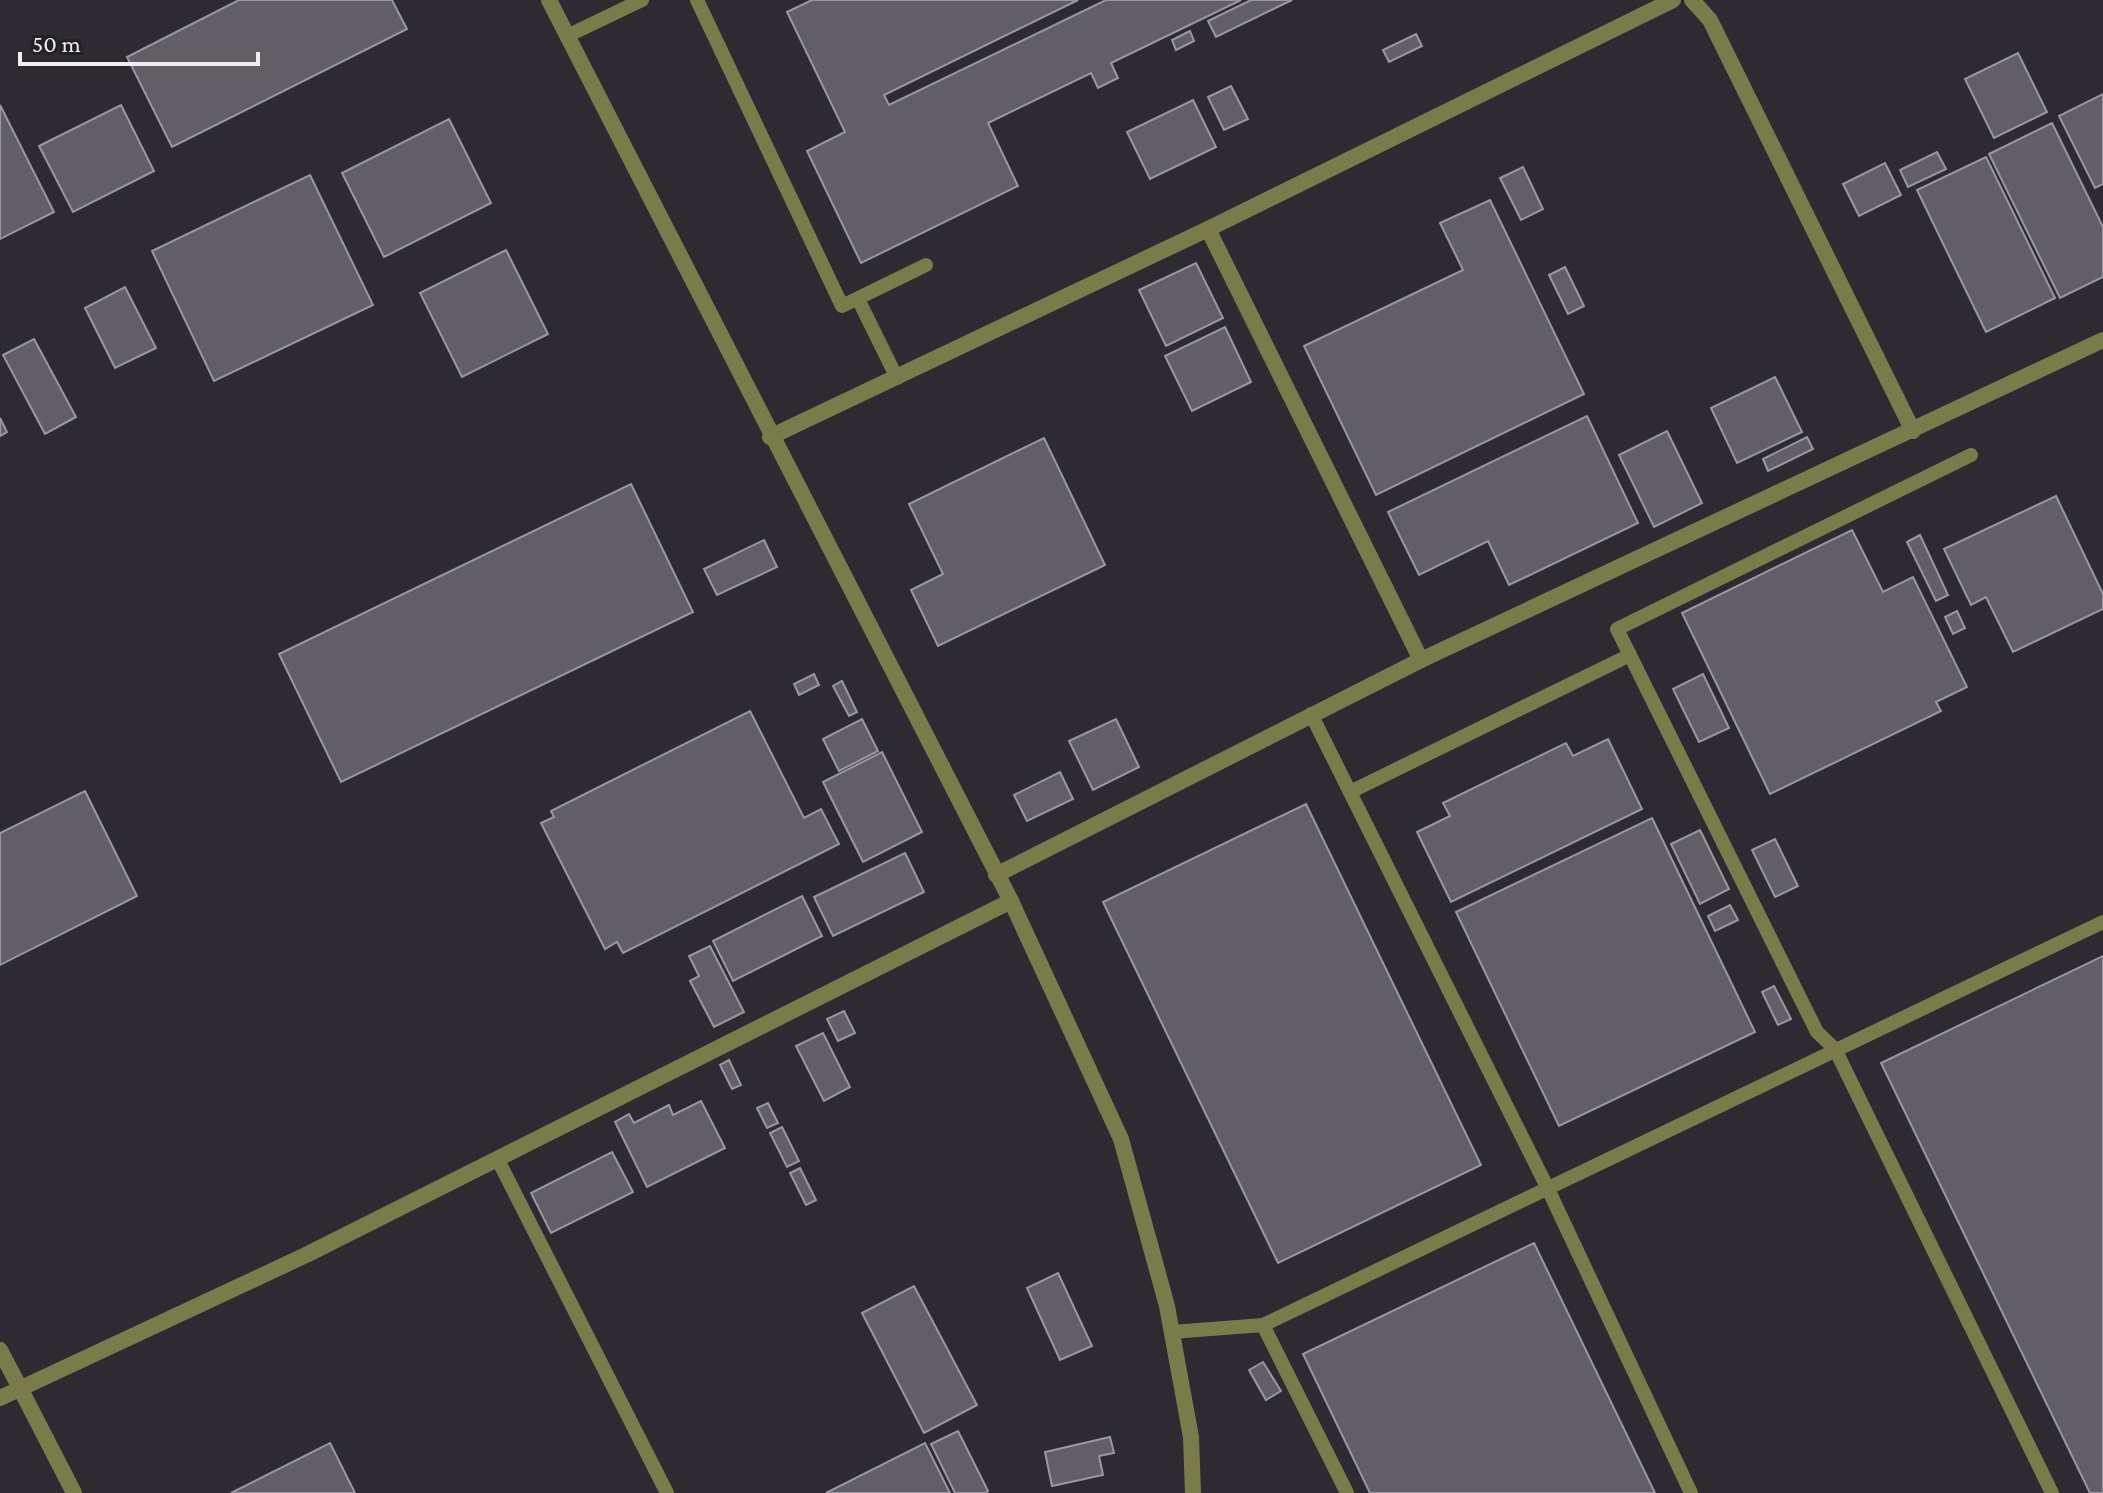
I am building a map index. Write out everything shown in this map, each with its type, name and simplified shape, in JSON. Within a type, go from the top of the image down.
[{"type":"street","points":[[549,0],[770,437],[1011,901],[1121,1139],[1172,1332],[1191,1437],[1193,1493]]},
{"type":"street","points":[[770,437],[1208,229],[1673,0]]},
{"type":"street","points":[[1692,0],[1710,20],[1913,431]]},
{"type":"street","points":[[1208,229],[1421,660]]},
{"type":"street","points":[[996,875],[1421,660],[2103,340]]},
{"type":"street","points":[[0,1398],[306,1255],[1011,901]]},
{"type":"street","points":[[0,1350],[74,1493]]},
{"type":"lane","points":[[567,36],[642,0]]},
{"type":"lane","points":[[697,0],[842,306],[926,265]]},
{"type":"lane","points":[[858,299],[897,378]]},
{"type":"lane","points":[[1971,455],[1617,629],[1817,1032],[1835,1049],[2052,1493]]},
{"type":"lane","points":[[1350,792],[1630,655]]},
{"type":"lane","points":[[1311,714],[1548,1189],[1691,1493]]},
{"type":"lane","points":[[1172,1332],[1263,1325],[2103,922]]},
{"type":"lane","points":[[498,1160],[667,1493]]},
{"type":"lane","points":[[1263,1325],[1347,1493]]},
{"type":"building","points":[[239,0],[392,0],[407,29],[172,147],[127,57]]},
{"type":"building","points":[[812,0],[1078,0],[884,95],[889,105],[1106,0],[1241,0],[1111,63],[1118,78],[1098,88],[1091,73],[988,123],[1018,186],[861,263],[807,151],[845,132],[787,12]]},
{"type":"building","points":[[1251,0],[1292,0],[1216,37],[1208,21]]},
{"type":"building","points":[[1190,31],[1194,41],[1176,50],[1172,40]]},
{"type":"building","points":[[1416,34],[1422,46],[1389,62],[1383,50]]},
{"type":"building","points":[[2018,53],[2047,112],[1994,138],[1965,79]]},
{"type":"building","points":[[1231,86],[1248,119],[1224,130],[1208,97]]},
{"type":"building","points":[[2103,94],[2103,184],[2095,188],[2059,116]]},
{"type":"building","points":[[1193,100],[1216,147],[1150,179],[1127,132]]},
{"type":"building","points":[[0,105],[54,212],[0,239]]},
{"type":"building","points":[[121,105],[154,171],[73,212],[39,146]]},
{"type":"building","points":[[449,119],[491,203],[384,257],[342,173]]},
{"type":"building","points":[[2052,123],[2103,227],[2103,277],[2060,298],[1989,154]]},
{"type":"building","points":[[1937,152],[1946,169],[1908,187],[1900,170]]},
{"type":"building","points":[[1986,157],[2055,298],[1986,332],[1917,190]]},
{"type":"building","points":[[1885,163],[1901,195],[1859,216],[1843,184]]},
{"type":"building","points":[[1523,167],[1543,209],[1521,220],[1500,178]]},
{"type":"building","points":[[310,175],[373,305],[214,381],[152,251]]},
{"type":"building","points":[[1490,200],[1584,394],[1376,495],[1304,346],[1463,270],[1440,223]]},
{"type":"building","points":[[506,250],[548,334],[462,377],[420,293]]},
{"type":"building","points":[[1196,263],[1223,318],[1166,346],[1139,290]]},
{"type":"building","points":[[1565,267],[1584,306],[1568,314],[1549,275]]},
{"type":"building","points":[[125,287],[156,348],[115,368],[85,308]]},
{"type":"building","points":[[1225,327],[1251,382],[1192,411],[1165,356]]},
{"type":"building","points":[[34,339],[76,417],[45,434],[3,355]]},
{"type":"building","points":[[1775,377],[1802,432],[1737,463],[1711,408]]},
{"type":"building","points":[[1587,416],[1638,523],[1509,585],[1488,541],[1419,575],[1388,512]]},
{"type":"building","points":[[0,418],[7,432],[0,436]]},
{"type":"building","points":[[1667,431],[1702,503],[1654,527],[1619,455]]},
{"type":"building","points":[[1807,437],[1813,449],[1768,471],[1763,459]]},
{"type":"building","points":[[1044,438],[1105,565],[938,646],[911,590],[943,574],[909,504]]},
{"type":"building","points":[[631,484],[693,612],[341,782],[279,654]]},
{"type":"building","points":[[2056,496],[2103,594],[2103,609],[2013,652],[1986,597],[1971,605],[1944,549]]},
{"type":"building","points":[[1852,530],[1883,592],[1913,577],[1967,687],[1936,702],[1941,711],[1770,794],[1682,613]]},
{"type":"building","points":[[1920,535],[1948,595],[1936,601],[1907,542]]},
{"type":"building","points":[[764,540],[777,567],[717,595],[704,569]]},
{"type":"building","points":[[1957,611],[1965,628],[1953,634],[1945,617]]},
{"type":"building","points":[[814,674],[819,685],[799,695],[794,684]]},
{"type":"building","points":[[1703,674],[1729,728],[1699,742],[1673,689]]},
{"type":"building","points":[[842,681],[857,712],[849,716],[833,686]]},
{"type":"building","points":[[750,711],[804,818],[821,809],[839,844],[623,953],[617,942],[605,949],[541,823],[554,817],[551,811]]},
{"type":"building","points":[[862,719],[878,751],[839,771],[823,739]]},
{"type":"building","points":[[1116,719],[1139,767],[1093,790],[1069,741]]},
{"type":"building","points":[[1608,739],[1642,809],[1451,902],[1417,832],[1450,816],[1443,803],[1566,743],[1573,756]]},
{"type":"building","points":[[882,752],[922,832],[863,862],[823,782]]},
{"type":"building","points":[[1060,772],[1073,799],[1027,821],[1014,795]]},
{"type":"building","points":[[85,791],[137,896],[0,965],[0,833]]},
{"type":"building","points":[[1306,804],[1481,1165],[1278,1263],[1103,902]]},
{"type":"building","points":[[1652,818],[1755,1032],[1559,1126],[1456,912]]},
{"type":"building","points":[[1700,830],[1729,889],[1700,904],[1671,844]]},
{"type":"building","points":[[1775,839],[1798,886],[1775,897],[1752,850]]},
{"type":"building","points":[[905,853],[924,892],[833,936],[814,897]]},
{"type":"building","points":[[802,896],[822,936],[733,981],[713,941]]},
{"type":"building","points":[[1730,905],[1738,920],[1715,931],[1708,916]]},
{"type":"building","points":[[710,946],[744,1012],[714,1027],[690,981],[699,976],[689,956]]},
{"type":"building","points":[[2103,956],[2103,1493],[2090,1493],[1881,1063]]},
{"type":"building","points":[[1774,986],[1791,1019],[1778,1025],[1762,992]]},
{"type":"building","points":[[844,1011],[855,1033],[838,1041],[827,1019]]},
{"type":"building","points":[[823,1033],[850,1087],[824,1101],[796,1046]]},
{"type":"building","points":[[729,1060],[741,1085],[732,1089],[720,1065]]},
{"type":"building","points":[[701,1101],[725,1148],[647,1187],[615,1122],[629,1114],[634,1123],[669,1105],[673,1115]]},
{"type":"building","points":[[768,1103],[778,1123],[767,1128],[757,1108]]},
{"type":"building","points":[[782,1127],[799,1161],[787,1167],[770,1133]]},
{"type":"building","points":[[612,1152],[633,1192],[551,1233],[531,1193]]},
{"type":"building","points":[[800,1168],[816,1200],[806,1205],[790,1173]]},
{"type":"building","points":[[1534,1243],[1655,1493],[1370,1493],[1303,1354]]},
{"type":"building","points":[[1058,1273],[1092,1346],[1060,1360],[1027,1288]]},
{"type":"building","points":[[914,1286],[977,1405],[924,1433],[862,1313]]},
{"type":"building","points":[[1263,1362],[1281,1391],[1266,1400],[1249,1370]]},
{"type":"building","points":[[958,1431],[988,1491],[985,1493],[955,1493],[931,1444]]},
{"type":"building","points":[[1110,1437],[1114,1453],[1099,1456],[1103,1475],[1052,1486],[1045,1452]]},
{"type":"building","points":[[330,1443],[355,1493],[231,1493]]},
{"type":"building","points":[[925,1443],[950,1493],[826,1493]]}]
